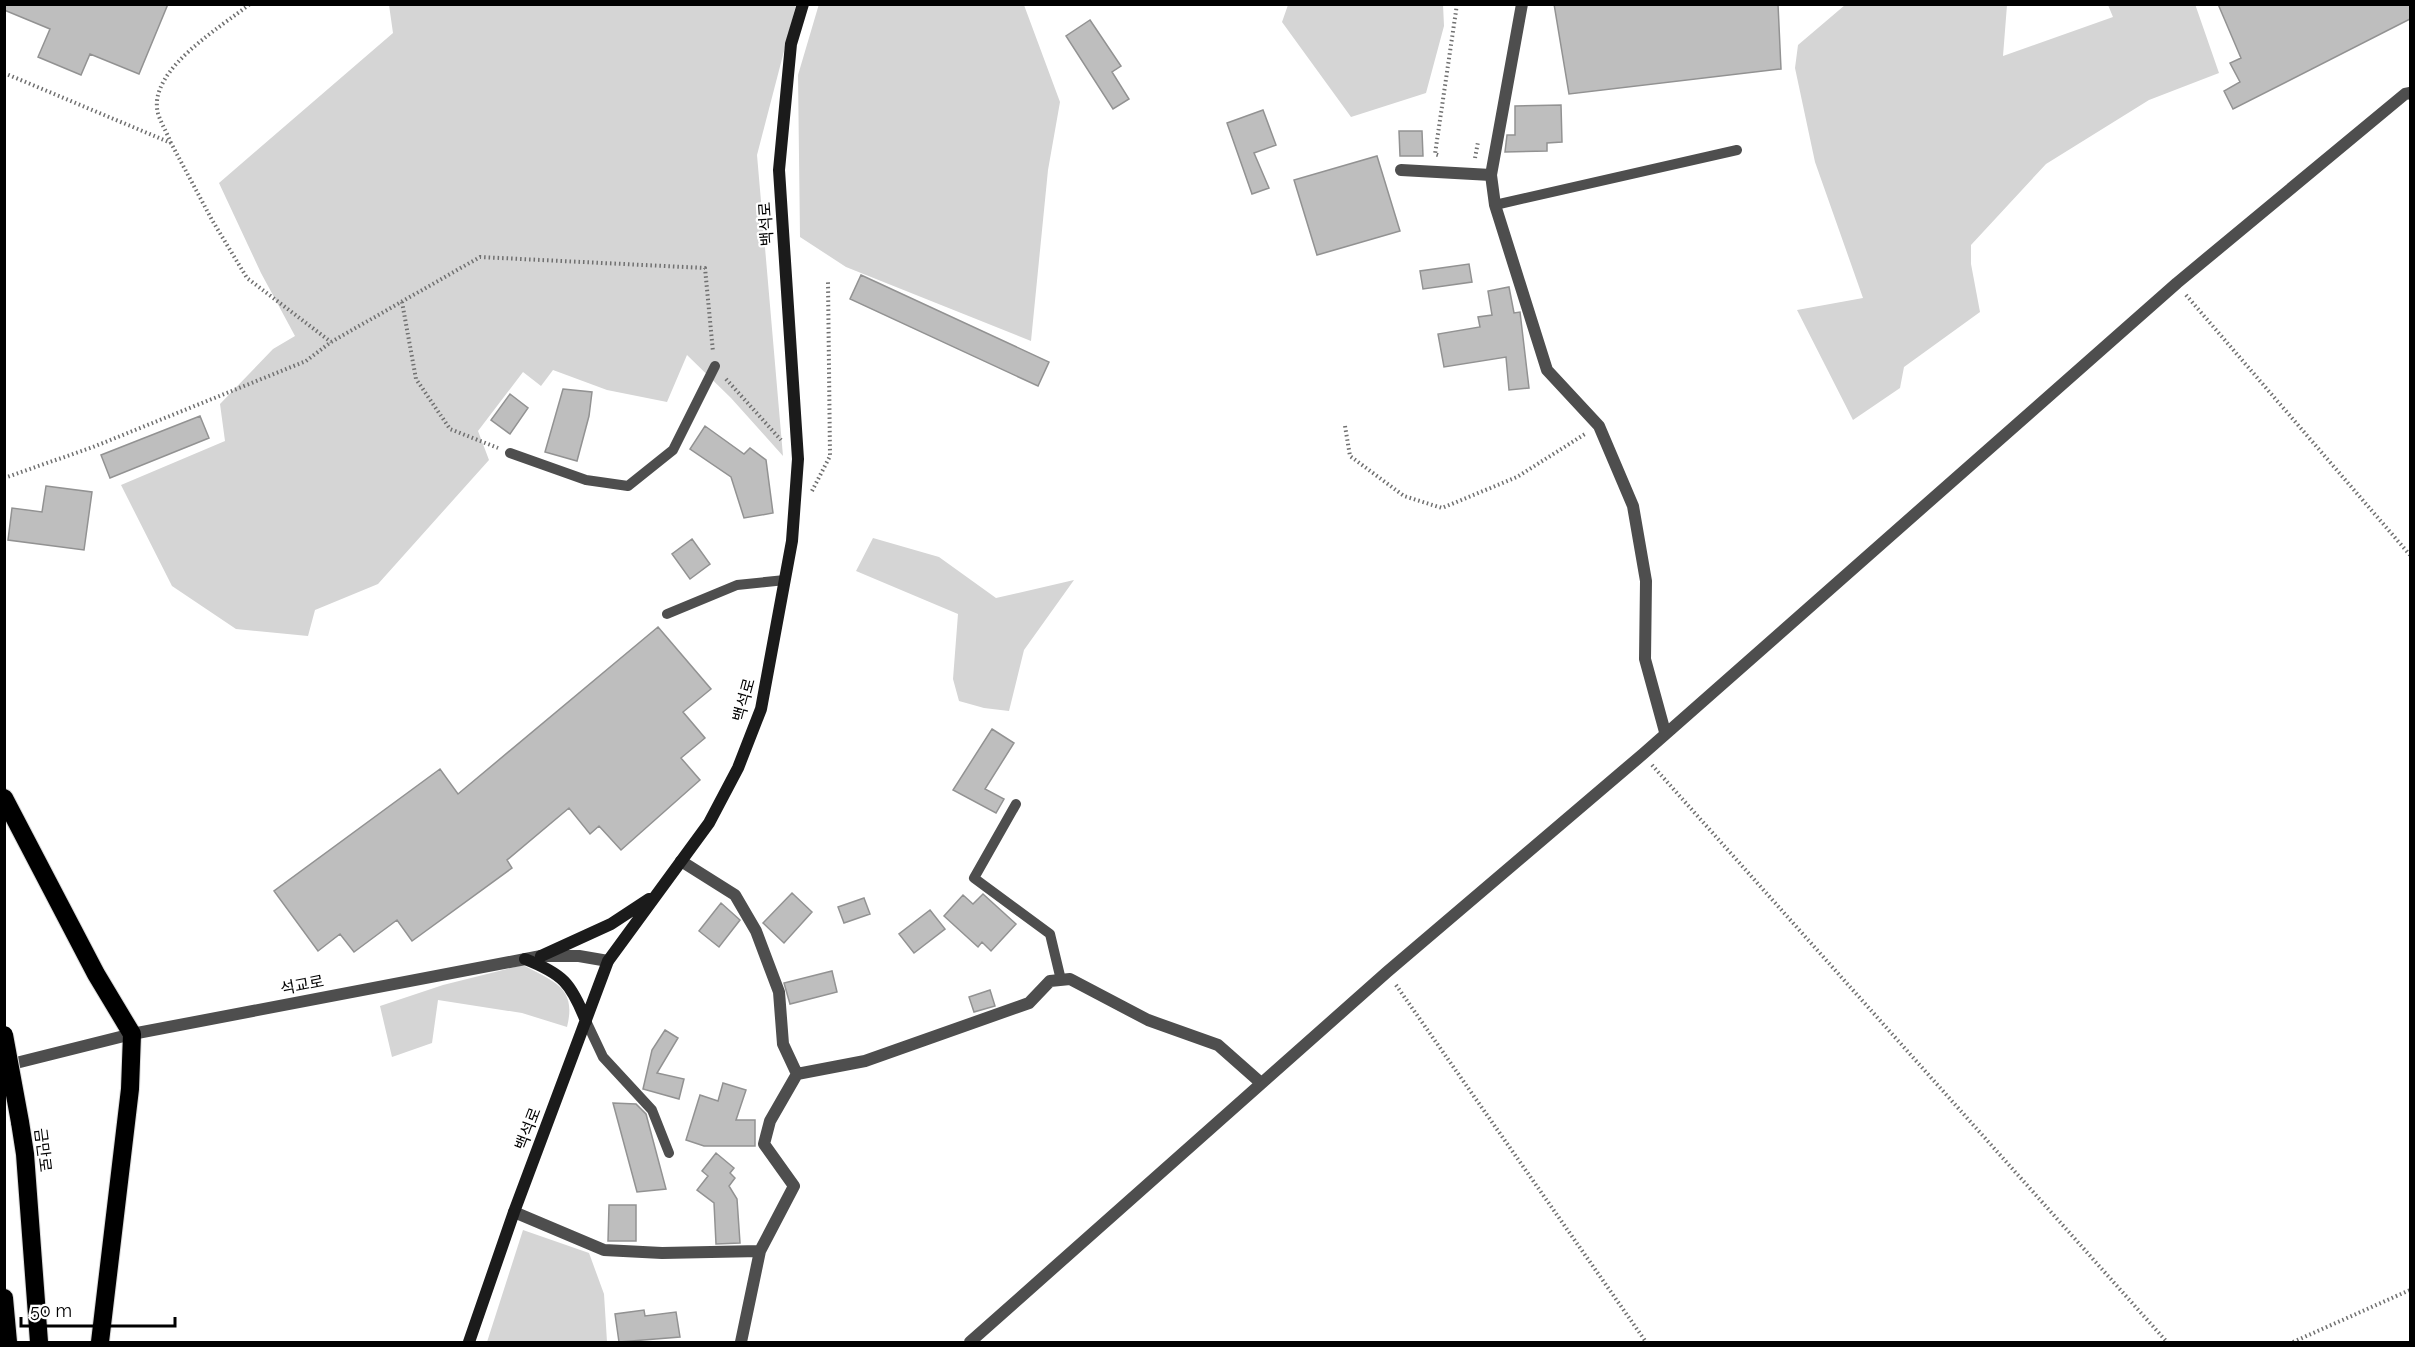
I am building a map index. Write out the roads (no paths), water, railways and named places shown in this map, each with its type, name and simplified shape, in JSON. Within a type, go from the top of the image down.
[{"type":"highway","points":[[4,798],[96,974],[132,1034],[130,1089],[100,1342]]},
{"type":"highway","name":"금만로","points":[[4,1035],[25,1154],[39,1342]]},
{"type":"highway","points":[[4,1298],[8,1342]]},
{"type":"street","name":"백석로","points":[[469,1342],[514,1212],[608,961],[709,823],[738,768],[761,709],[792,541],[798,459],[779,170],[791,44],[803,4]]},
{"type":"street","points":[[1522,4],[1491,175],[1495,205],[1547,370],[1599,426],[1633,506],[1646,581],[1645,659],[1665,732]]},
{"type":"street","points":[[970,1342],[1387,972],[1643,754],[1665,732],[2177,283],[2405,94],[2410,93]]},
{"type":"street","points":[[1401,170],[1491,175]]},
{"type":"street","points":[[681,861],[735,895],[756,931],[778,993],[783,1044],[797,1074]]},
{"type":"street","points":[[542,956],[619,919],[659,891]]},
{"type":"street","name":"석교로","points":[[4,1066],[132,1034],[542,956],[579,956],[608,961]]},
{"type":"street","points":[[525,959],[550,969],[570,984],[586,1021]]},
{"type":"street","points":[[741,1342],[760,1251],[794,1186],[764,1144],[770,1121],[797,1074],[865,1061],[1029,1004],[1050,981],[1071,979],[1149,1020],[1218,1045],[1261,1083]]},
{"type":"street","points":[[514,1212],[604,1250],[662,1253],[760,1251]]},
{"type":"lane","points":[[1495,205],[1737,150]]},
{"type":"lane","points":[[510,453],[586,480],[628,486],[673,450],[715,366]]},
{"type":"lane","points":[[667,614],[737,585],[785,580]]},
{"type":"lane","points":[[1016,804],[974,878],[1050,934],[1061,980]]},
{"type":"lane","points":[[586,1021],[603,1057],[652,1110],[669,1153]]}]
